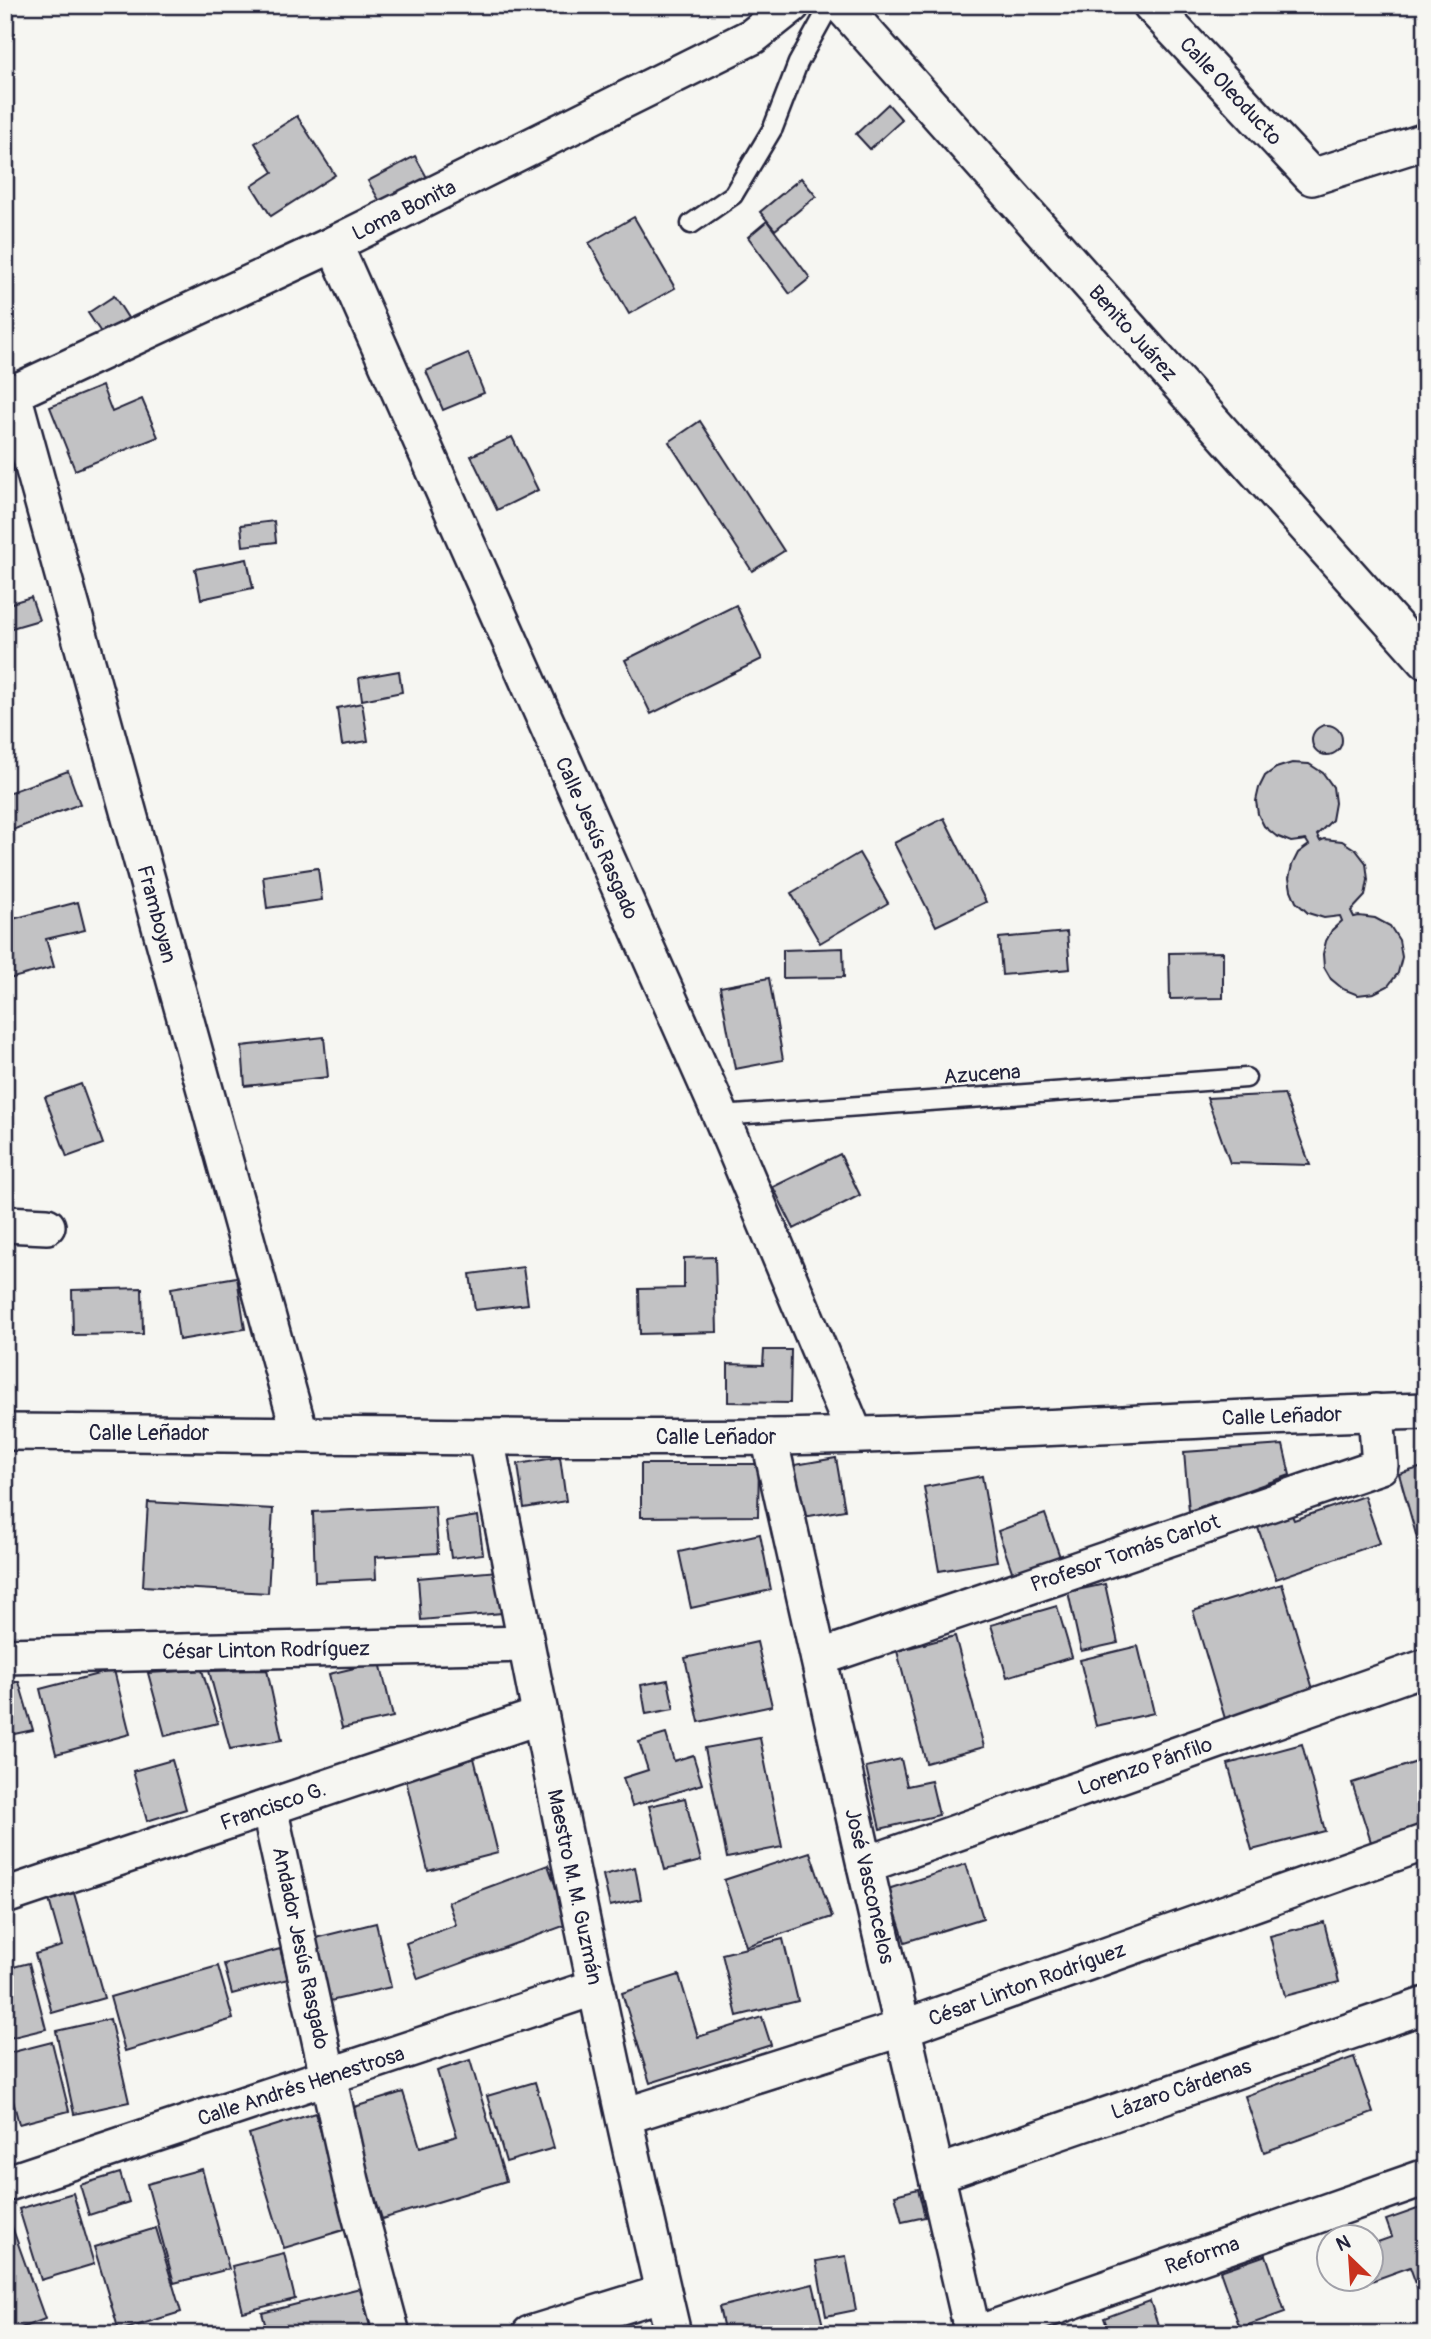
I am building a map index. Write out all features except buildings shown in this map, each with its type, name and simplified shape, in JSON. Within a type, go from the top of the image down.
[{"type":"street","name":"Loma Bonita","points":[[9,396],[334,244],[753,36],[792,5]]},
{"type":"street","name":"Benito Juárez","points":[[841,5],[1426,661]]},
{"type":"street","name":"Calle Oleoducto","points":[[1151,5],[1312,177],[1426,141]]},
{"type":"street","name":"Calle Jesús Rasgado","points":[[334,244],[721,1116],[855,1435]]},
{"type":"street","name":"Framboyan","points":[[9,396],[300,1434]]},
{"type":"street","points":[[5,1224],[47,1226]]},
{"type":"street","name":"Calle Leñador","points":[[5,1432],[486,1438],[769,1437],[1426,1411]]},
{"type":"street","name":"Profesor Tomás Carlot","points":[[819,1658],[1380,1466],[1376,1412]]},
{"type":"street","name":"José Vasconcelos","points":[[769,1437],[902,2028],[975,2334]]},
{"type":"street","name":"Maestro M. M. Guzmán","points":[[486,1438],[596,1987],[673,2334]]},
{"type":"street","name":"César Linton Rodríguez","points":[[5,1656],[526,1644]]},
{"type":"street","name":"Lorenzo Pánfilo","points":[[865,1865],[1426,1667]]},
{"type":"street","name":"Francisco G.","points":[[5,1896],[540,1716]]},
{"type":"street","name":"Andador Jesús Rasgado","points":[[269,1807],[351,2181],[392,2334]]},
{"type":"street","name":"César Linton Rodríguez","points":[[625,2116],[902,2028],[1426,1842]]},
{"type":"street","name":"Calle Andrés Henestrosa","points":[[5,2184],[596,1987]]},
{"type":"street","name":"Lázaro Cárdenas","points":[[937,2174],[1426,2005]]},
{"type":"street","name":"Reforma","points":[[975,2334],[1426,2176]]},
{"type":"street","points":[[530,2334],[663,2293]]},
{"type":"lane","points":[[691,224],[733,195],[773,128],[798,63],[830,5]]},
{"type":"lane","name":"Azucena","points":[[721,1116],[1246,1078]]}]
